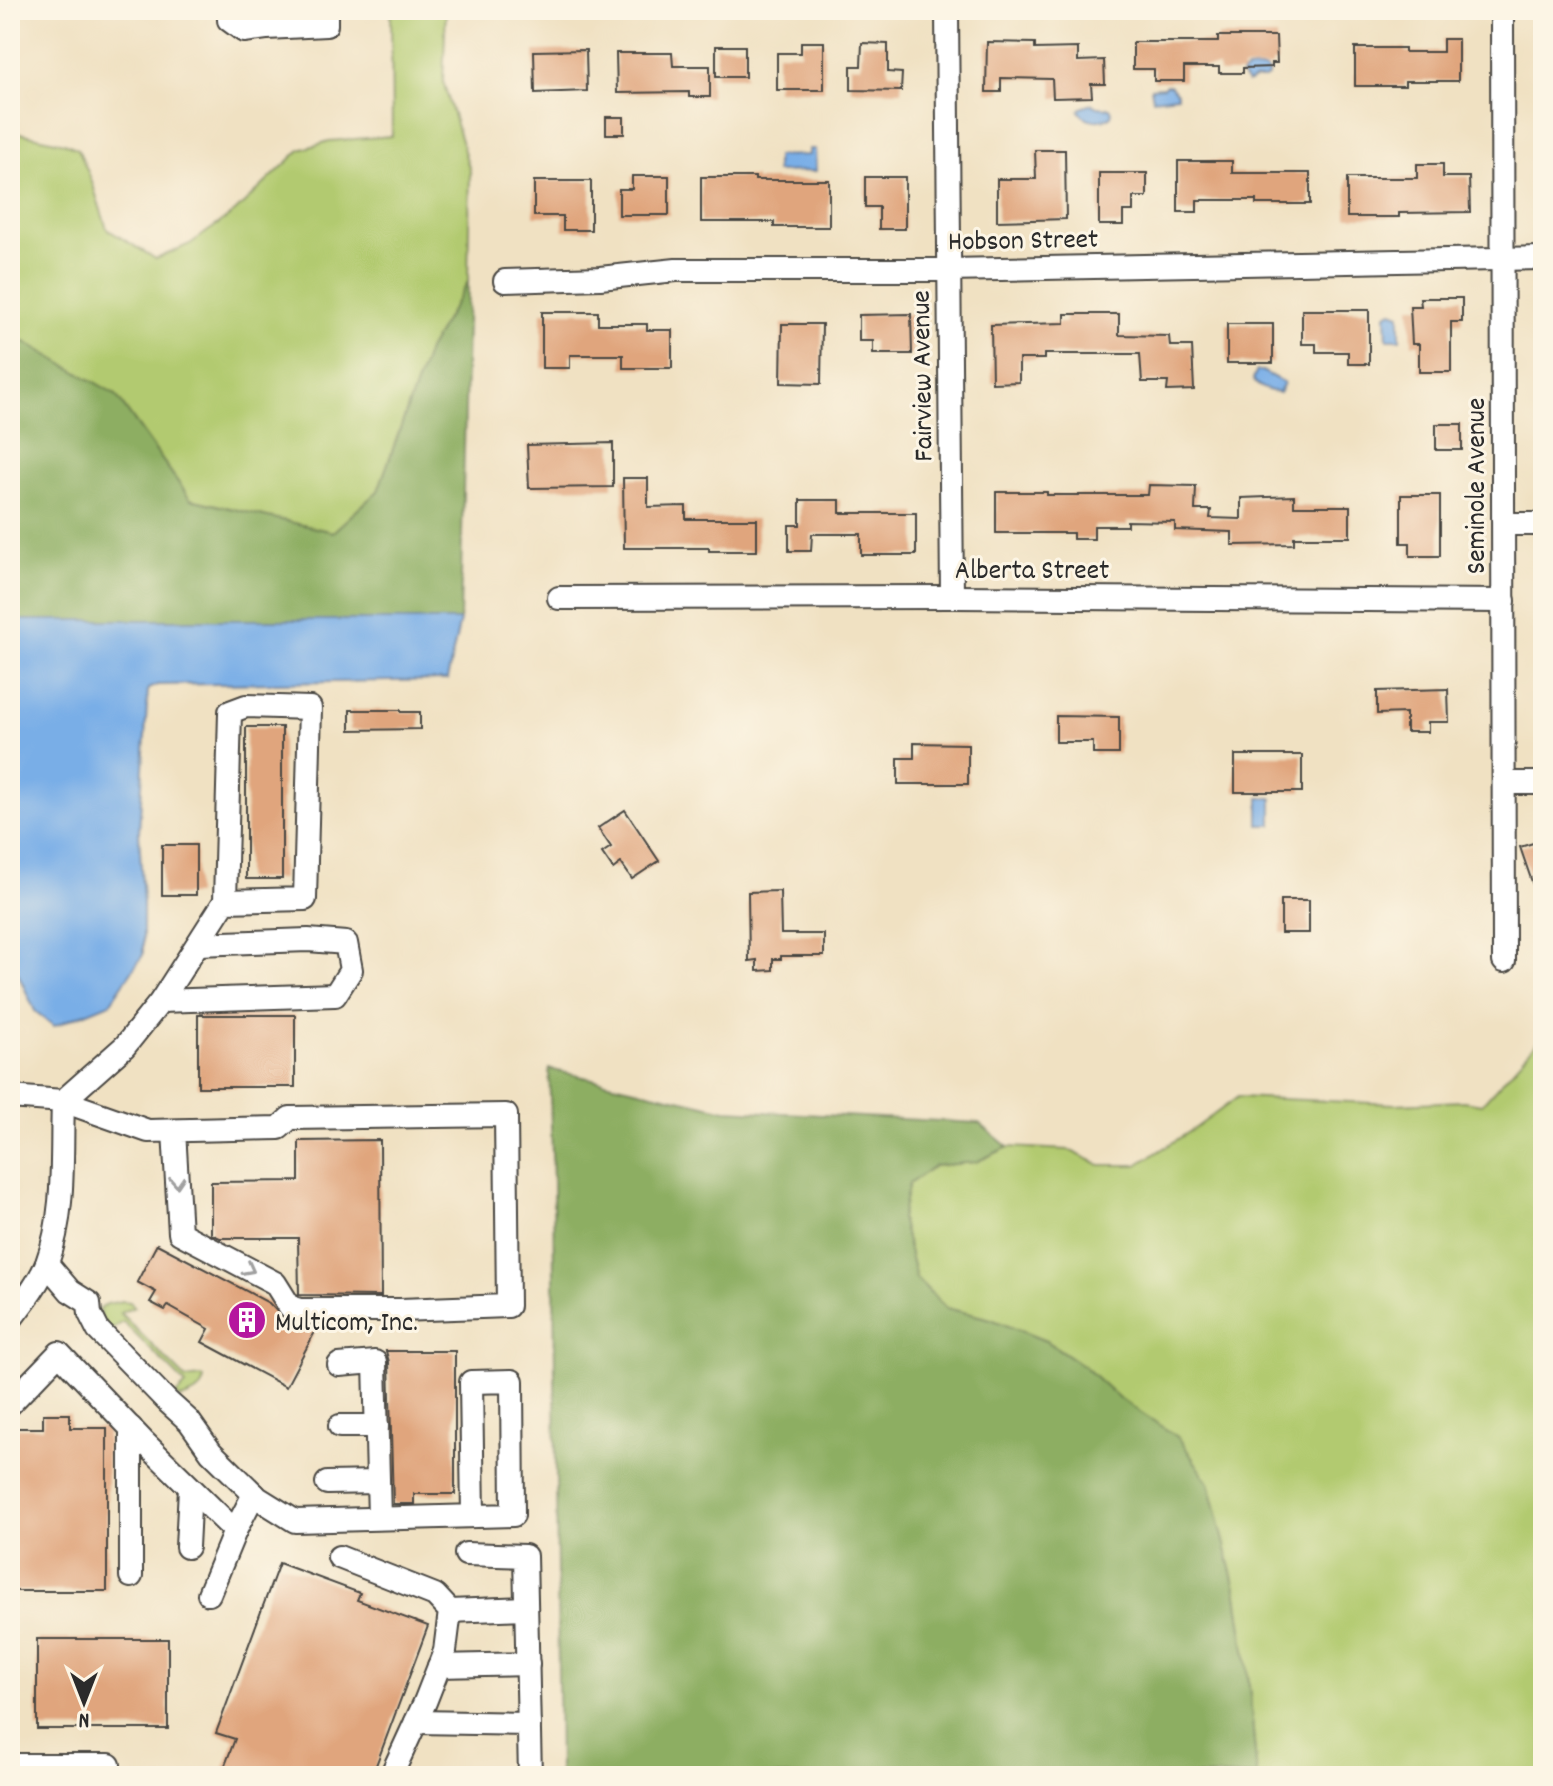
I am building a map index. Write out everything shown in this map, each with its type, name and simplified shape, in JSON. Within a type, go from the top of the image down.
[{"type":"street","points":[[229,10],[229,20],[244,31],[266,19],[326,25],[326,10]]},
{"type":"street","name":"Fairview Avenue","points":[[947,10],[952,597]]},
{"type":"street","name":"Seminole Avenue","points":[[1502,10],[1504,961]]},
{"type":"street","name":"Hobson Street","points":[[505,281],[600,278],[676,270],[948,270],[1543,258]]},
{"type":"street","points":[[1504,524],[1543,524]]},
{"type":"street","name":"Alberta Street","points":[[559,598],[1504,601]]},
{"type":"street","points":[[10,1320],[47,1264],[57,1221],[63,1101],[125,1046],[161,1001],[225,901],[230,712],[246,706],[310,708],[305,899],[225,901]]},
{"type":"street","points":[[1504,783],[1543,783]]},
{"type":"street","points":[[161,1001],[335,995],[351,970],[346,943],[308,940],[198,944]]},
{"type":"street","points":[[10,1097],[63,1101],[148,1131],[279,1128],[290,1118],[506,1115],[508,1306],[400,1310],[300,1310],[290,1307],[275,1283],[180,1233],[174,1131]]},
{"type":"street","points":[[47,1264],[70,1291],[89,1303],[92,1322],[105,1338],[189,1421],[211,1452],[254,1494],[295,1521],[513,1515],[512,1381],[471,1382],[473,1516]]},
{"type":"street","points":[[10,1404],[59,1353],[235,1531]]},
{"type":"street","points":[[339,1365],[375,1362],[379,1518]]},
{"type":"street","points":[[340,1426],[377,1426]]},
{"type":"street","points":[[131,1428],[131,1576]]},
{"type":"street","points":[[327,1483],[378,1482]]},
{"type":"street","points":[[187,1547],[190,1488]]},
{"type":"street","points":[[209,1594],[254,1494]]},
{"type":"street","points":[[466,1554],[525,1556],[530,1776]]},
{"type":"street","points":[[339,1557],[435,1595],[450,1611],[526,1608]]},
{"type":"street","points":[[391,1776],[445,1651],[450,1611]]},
{"type":"street","points":[[439,1666],[528,1664]]},
{"type":"street","points":[[416,1722],[529,1724]]},
{"type":"street","points":[[10,1765],[109,1765],[108,1776]]},
{"type":"green space","points":[[391,10],[446,10],[443,81],[470,171],[468,282],[429,348],[378,491],[333,532],[190,499],[115,394],[10,342],[10,131],[65,143],[78,149],[107,229],[156,259],[190,244],[235,212],[300,150],[329,141],[392,136]]},
{"type":"green space","points":[[468,282],[460,620],[10,620],[10,342],[25,342],[115,394],[190,499],[333,532],[378,491],[429,348]]},
{"type":"green space","points":[[1543,1036],[1543,1776],[1257,1776],[1247,1663],[1236,1588],[1209,1483],[1085,1367],[1048,1342],[991,1319],[946,1308],[916,1278],[901,1218],[908,1184],[934,1166],[976,1162],[1009,1147],[1069,1150],[1100,1165],[1137,1165],[1238,1097],[1395,1104],[1463,1101],[1482,1104]]},
{"type":"green space","points":[[549,1069],[726,1110],[979,1123],[1008,1147],[976,1162],[934,1166],[909,1184],[901,1218],[916,1278],[946,1308],[991,1319],[1048,1342],[1085,1367],[1119,1398],[1179,1438],[1209,1483],[1236,1588],[1247,1663],[1257,1776],[559,1776],[553,1182]]},
{"type":"green space","points":[[130,1302],[134,1307],[120,1313],[186,1379],[204,1378],[196,1392],[181,1399],[175,1396],[186,1385],[123,1322],[111,1330],[103,1324],[99,1310],[107,1304]]},
{"type":"water","points":[[1265,69],[1268,76],[1265,79],[1247,83],[1241,75],[1247,70]]},
{"type":"water","points":[[1170,85],[1177,96],[1153,99],[1151,88]]},
{"type":"water","points":[[1092,104],[1110,108],[1111,116],[1094,120],[1079,111]]},
{"type":"water","points":[[809,149],[815,149],[816,171],[776,172],[776,156],[809,155]]},
{"type":"water","points":[[1392,311],[1400,314],[1400,339],[1387,339],[1386,314]]},
{"type":"water","points":[[1257,371],[1284,383],[1279,393],[1258,385],[1253,379]]},
{"type":"water","points":[[10,620],[460,620],[447,680],[157,685],[148,689],[139,832],[143,955],[110,1003],[54,1026],[35,1011],[10,956]]},
{"type":"water","points":[[1259,798],[1272,798],[1272,825],[1259,825]]},
{"type":"building","points":[[1218,36],[1276,36],[1277,63],[1272,63],[1272,67],[1243,68],[1243,73],[1219,73],[1219,67],[1184,67],[1184,81],[1154,81],[1154,69],[1133,69],[1133,42],[1218,42]]},
{"type":"building","points":[[1443,39],[1458,39],[1458,81],[1405,81],[1405,86],[1355,86],[1355,48],[1443,52]]},
{"type":"building","points":[[801,42],[824,42],[824,90],[777,90],[777,53],[801,53]]},
{"type":"building","points":[[987,42],[1035,43],[1035,49],[1078,48],[1078,61],[1104,60],[1105,84],[1091,84],[1092,97],[1053,98],[1052,79],[1001,78],[1001,92],[986,92]]},
{"type":"building","points":[[862,43],[888,44],[888,72],[902,73],[901,91],[851,90],[851,66],[861,66]]},
{"type":"building","points":[[716,46],[745,46],[745,77],[716,77]]},
{"type":"building","points":[[586,50],[587,91],[535,93],[534,51]]},
{"type":"building","points":[[616,53],[672,53],[673,66],[710,66],[710,97],[689,97],[689,92],[617,93]]},
{"type":"building","points":[[606,117],[624,117],[624,134],[606,134]]},
{"type":"building","points":[[1035,150],[1065,150],[1066,219],[997,221],[997,179],[1036,179]]},
{"type":"building","points":[[1178,161],[1232,161],[1232,173],[1310,173],[1310,204],[1197,200],[1197,212],[1178,212]]},
{"type":"building","points":[[1417,164],[1443,164],[1443,177],[1469,177],[1470,212],[1347,217],[1347,178],[1417,178]]},
{"type":"building","points":[[1099,173],[1147,173],[1147,197],[1133,197],[1133,211],[1123,211],[1123,225],[1099,225]]},
{"type":"building","points":[[632,176],[669,176],[669,215],[619,215],[619,189],[632,189]]},
{"type":"building","points":[[701,177],[829,180],[829,227],[774,227],[774,222],[701,222]]},
{"type":"building","points":[[865,177],[905,177],[905,229],[879,229],[879,207],[865,207]]},
{"type":"building","points":[[534,181],[591,181],[591,230],[563,230],[563,216],[534,216]]},
{"type":"building","points":[[1420,298],[1462,298],[1462,322],[1451,322],[1451,372],[1419,372],[1419,344],[1412,344],[1410,306],[1421,306]]},
{"type":"building","points":[[1302,310],[1369,310],[1369,364],[1348,364],[1348,352],[1316,352],[1316,344],[1302,344]]},
{"type":"building","points":[[542,312],[598,312],[598,324],[647,324],[647,330],[672,330],[672,368],[623,368],[623,355],[570,355],[570,368],[542,368]]},
{"type":"building","points":[[911,314],[912,354],[873,354],[873,341],[859,341],[859,315]]},
{"type":"building","points":[[1065,314],[1119,314],[1119,335],[1169,336],[1170,346],[1192,346],[1194,390],[1167,391],[1168,382],[1142,382],[1140,354],[1044,354],[1044,359],[1019,359],[1019,382],[992,383],[991,325],[1065,323]]},
{"type":"building","points":[[782,324],[822,324],[821,384],[781,383]]},
{"type":"building","points":[[1227,324],[1273,324],[1273,363],[1227,363]]},
{"type":"building","points":[[1436,424],[1462,424],[1462,450],[1436,450]]},
{"type":"building","points":[[613,443],[613,487],[529,488],[527,445]]},
{"type":"building","points":[[623,478],[648,478],[648,507],[686,506],[686,519],[757,519],[757,551],[624,548]]},
{"type":"building","points":[[1149,485],[1196,486],[1195,510],[1211,510],[1210,518],[1241,519],[1241,498],[1294,496],[1294,506],[1350,506],[1350,537],[1294,537],[1294,544],[1232,545],[1232,532],[1175,530],[1175,522],[1127,521],[1127,526],[1094,526],[1094,539],[1073,539],[1073,533],[996,533],[996,492],[1148,495]]},
{"type":"building","points":[[1401,495],[1440,495],[1440,556],[1410,556],[1410,543],[1401,543]]},
{"type":"building","points":[[800,500],[840,500],[840,513],[916,513],[916,555],[861,555],[861,534],[812,534],[811,551],[789,551],[789,525],[800,525]]},
{"type":"building","points":[[1448,689],[1449,722],[1428,722],[1428,732],[1406,732],[1406,713],[1377,714],[1377,691]]},
{"type":"building","points":[[350,710],[420,712],[420,729],[350,730]]},
{"type":"building","points":[[1056,716],[1119,717],[1119,754],[1093,754],[1093,742],[1056,742]]},
{"type":"building","points":[[246,727],[282,727],[282,879],[246,879]]},
{"type":"building","points":[[914,743],[968,744],[968,784],[898,784],[898,758],[914,758]]},
{"type":"building","points":[[1235,755],[1302,755],[1302,792],[1235,792]]},
{"type":"building","points":[[625,810],[659,861],[632,879],[621,863],[613,869],[602,853],[611,847],[598,828]]},
{"type":"building","points":[[1543,840],[1543,907],[1541,908],[1520,847]]},
{"type":"building","points":[[162,845],[196,845],[196,895],[162,895]]},
{"type":"building","points":[[780,891],[781,934],[824,934],[824,956],[781,956],[781,959],[773,959],[773,970],[757,971],[757,960],[749,961],[748,892]]},
{"type":"building","points":[[1281,900],[1309,900],[1309,933],[1281,933]]},
{"type":"building","points":[[198,1015],[295,1015],[295,1087],[198,1087]]},
{"type":"building","points":[[380,1140],[381,1296],[299,1295],[298,1238],[220,1238],[211,1234],[211,1182],[299,1181],[299,1141]]},
{"type":"building","name":"Multicom, Inc.","points":[[157,1244],[269,1303],[285,1320],[317,1328],[286,1387],[202,1342],[209,1329],[168,1306],[165,1310],[150,1302],[156,1292],[137,1282]]},
{"type":"building","points":[[386,1351],[455,1351],[455,1494],[414,1494],[414,1504],[393,1504],[389,1362]]},
{"type":"building","points":[[43,1414],[70,1414],[70,1428],[107,1428],[107,1591],[10,1591],[10,1428],[43,1428]]},
{"type":"building","points":[[279,1563],[360,1593],[357,1600],[428,1626],[372,1776],[221,1776],[235,1739],[216,1733]]},
{"type":"building","points":[[37,1639],[168,1639],[168,1729],[37,1729]]},
{"type":"place","name":"Multicom, Inc.","points":[[247,1320]]}]
